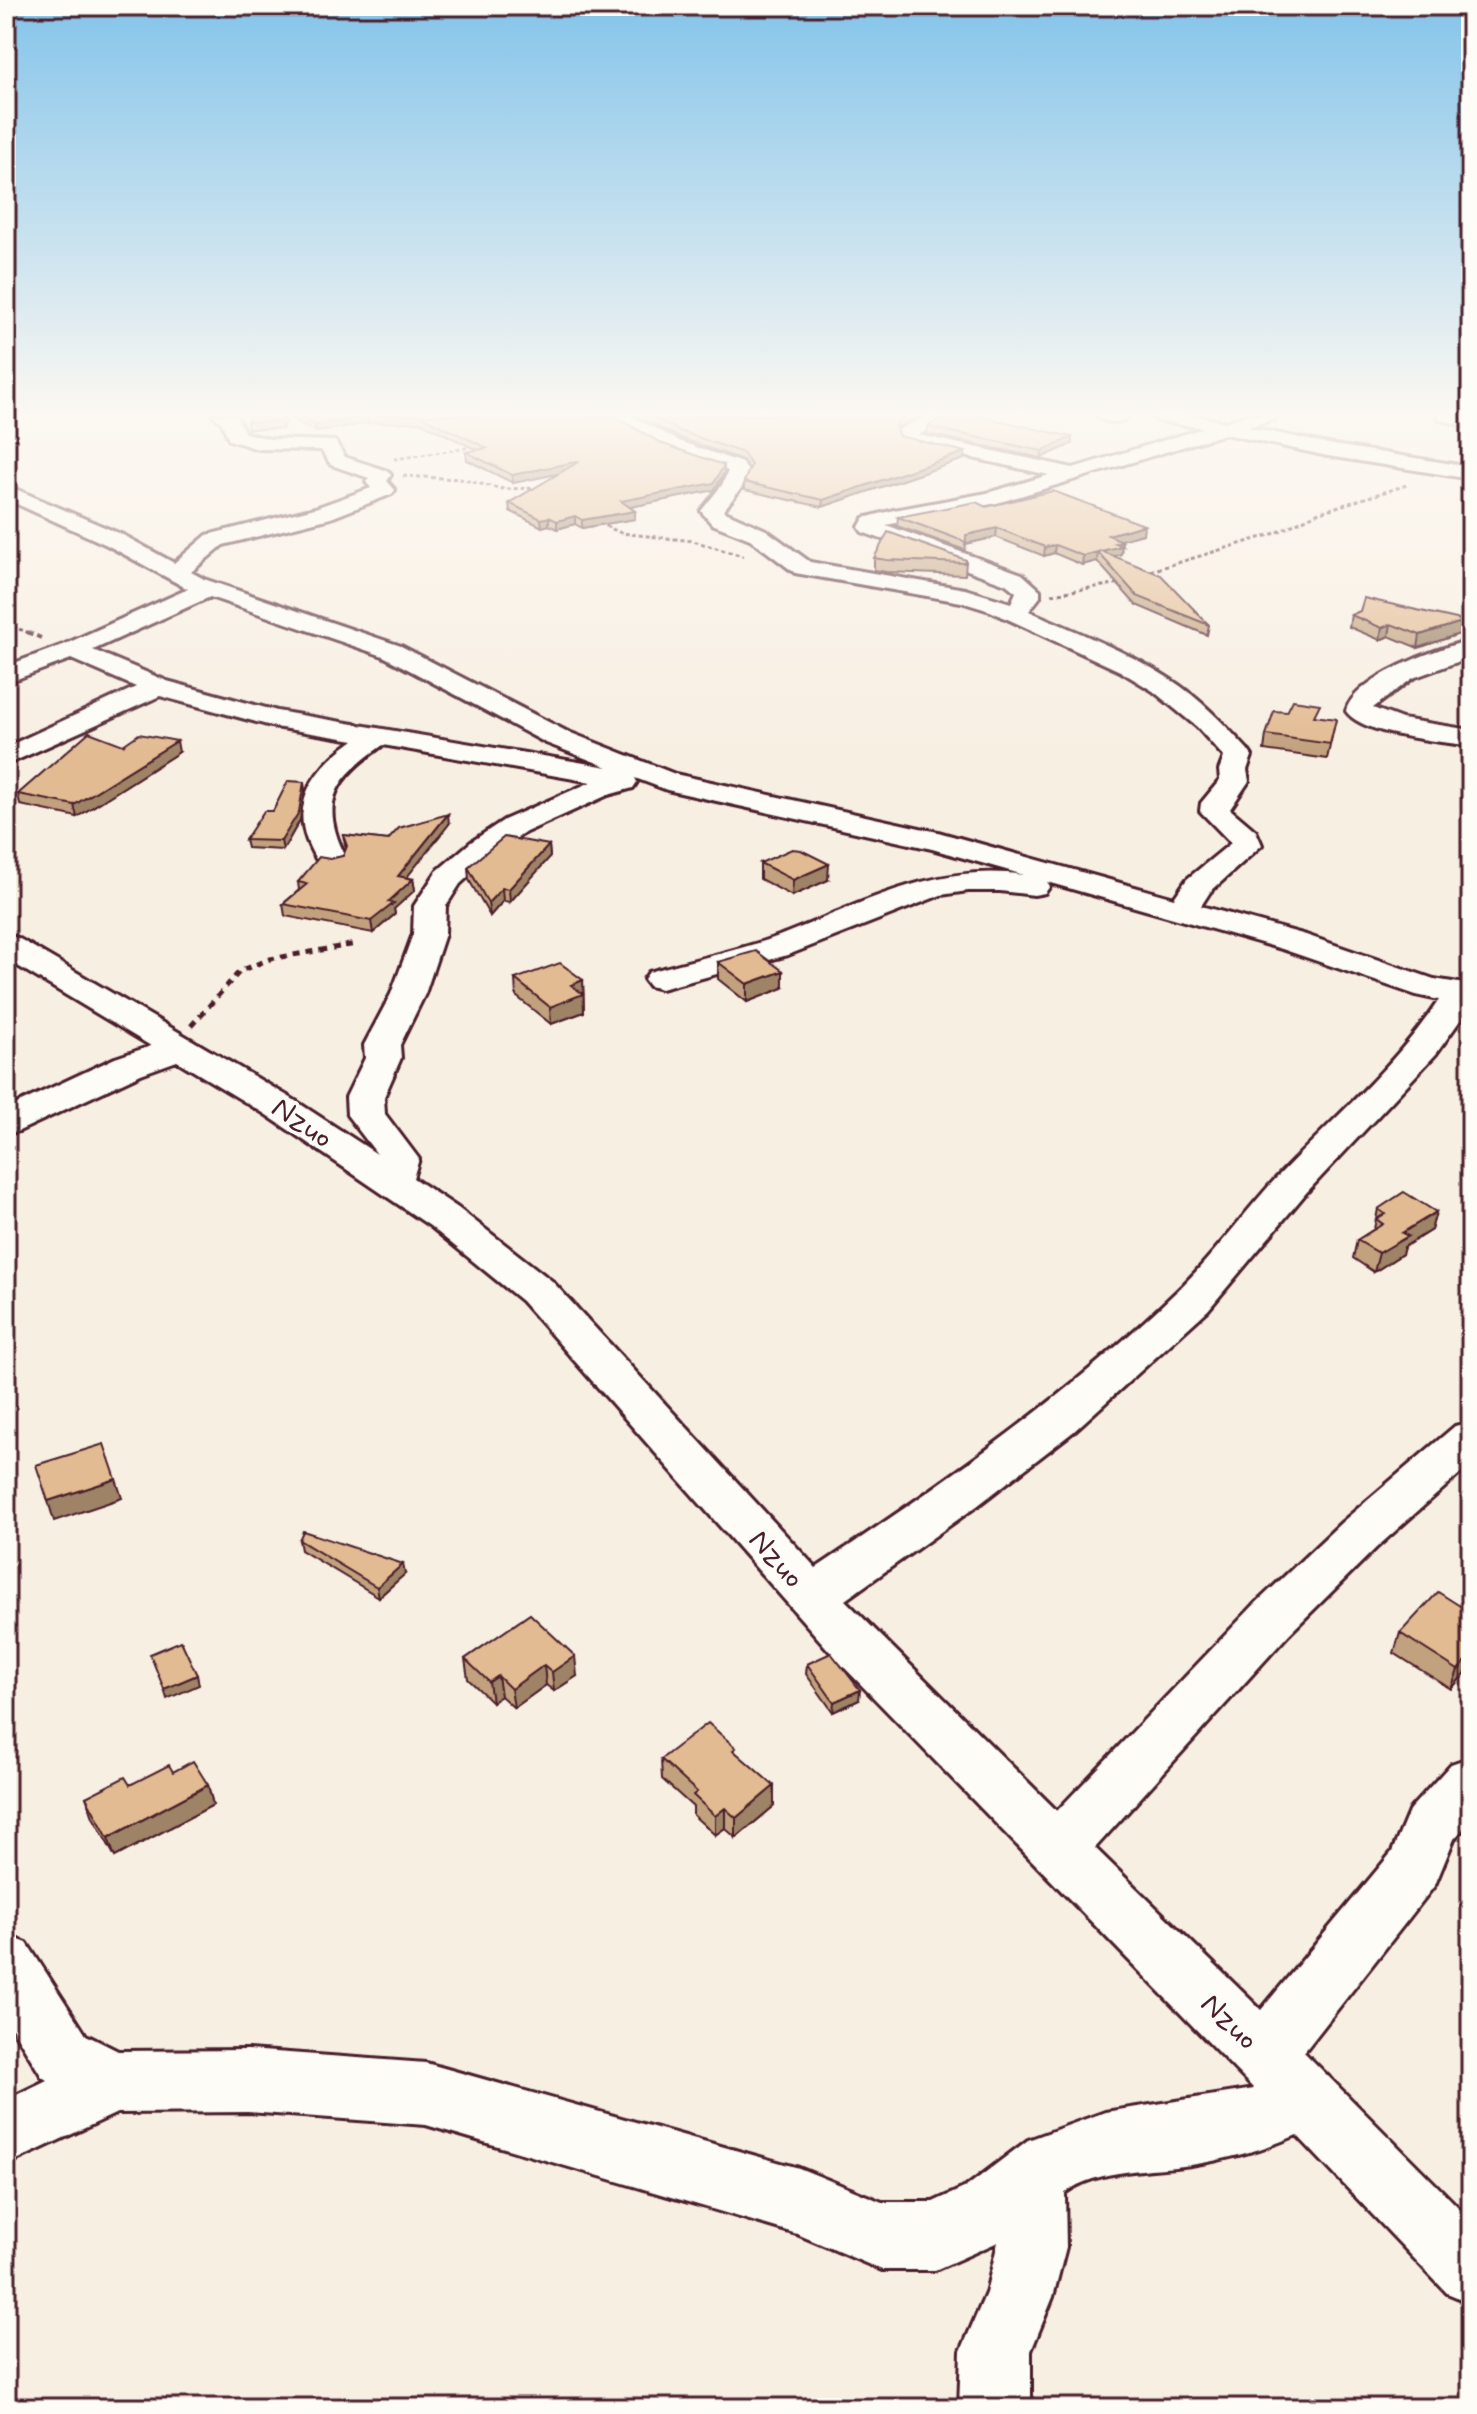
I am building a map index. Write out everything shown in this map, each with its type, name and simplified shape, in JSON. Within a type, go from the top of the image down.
[{"type":"street","points":[[88,528],[175,574],[209,588],[392,651],[556,737],[667,781],[938,841],[1294,942],[1367,969],[1466,995],[1438,1031],[1292,1185],[1193,1299],[1073,1406],[956,1499],[811,1597]]},
{"type":"street","points":[[175,574],[215,540],[264,528]]},
{"type":"street","points":[[742,528],[754,532],[788,560],[819,572],[1021,605],[1162,685],[1207,721],[1238,756],[1233,770],[1235,781],[1216,803],[1215,811],[1245,837],[1247,845],[1198,886],[1182,910]]},
{"type":"street","points":[[872,528],[1014,579],[1028,590],[1021,605]]},
{"type":"street","points":[[6,675],[72,650],[209,588]]},
{"type":"street","points":[[1471,648],[1404,673],[1361,703],[1359,711],[1373,719],[1397,725],[1471,738]]},
{"type":"street","points":[[72,650],[158,687],[275,719],[531,765],[667,781]]},
{"type":"street","points":[[6,757],[158,687]]},
{"type":"street","points":[[331,858],[318,836],[314,815],[319,794],[341,763],[376,737]]},
{"type":"street","points":[[392,1183],[400,1159],[366,1115],[365,1097],[383,1058],[382,1045],[408,994],[429,934],[430,906],[448,878],[482,848],[515,826],[598,789],[631,779]]},
{"type":"street","points":[[661,979],[792,942],[902,895],[945,883],[985,881],[1028,885],[1171,919],[1297,958],[1367,969]]},
{"type":"street","name":"Nzuo","points":[[6,945],[278,1106],[444,1217],[537,1291],[811,1597],[1471,2269]]},
{"type":"street","points":[[6,1123],[176,1045]]},
{"type":"street","points":[[1057,1850],[1271,1620],[1359,1535],[1471,1438]]},
{"type":"street","points":[[1263,2055],[1415,1867],[1430,1826],[1471,1781]]},
{"type":"street","points":[[6,1963],[64,2056],[113,2082]]},
{"type":"street","points":[[6,2133],[113,2082],[248,2081],[426,2094],[799,2201],[882,2236],[935,2236],[990,2211],[1051,2163],[1105,2144],[1192,2133],[1254,2121],[1307,2099]]},
{"type":"street","points":[[995,2408],[996,2351],[1019,2297],[1032,2247],[1032,2178]]},
{"type":"path","points":[[606,528],[628,534],[694,541],[742,555],[788,560]]},
{"type":"path","points":[[1141,574],[1287,528]]},
{"type":"path","points":[[1021,605],[1125,582]]},
{"type":"path","points":[[176,1045],[240,971],[270,959],[356,944]]},
{"type":"building","points":[[927,528],[1134,528],[1108,535],[1122,541],[1115,543],[1122,546],[1101,551],[1161,575],[1209,625],[1137,596],[1098,552],[1083,556],[1055,545],[1045,547],[997,528],[966,535],[966,542]]},
{"type":"building","points":[[888,532],[966,560],[966,563],[874,558]]},
{"type":"building","points":[[1364,598],[1465,621],[1420,635],[1391,624],[1382,628],[1351,615],[1360,611]]},
{"type":"building","points":[[1293,700],[1320,704],[1314,716],[1336,719],[1330,744],[1266,735],[1274,711],[1287,712]]},
{"type":"building","points":[[89,732],[123,745],[139,734],[177,741],[74,805],[18,794]]},
{"type":"building","points":[[288,781],[304,782],[299,812],[281,841],[245,840],[264,811],[273,811]]},
{"type":"building","points":[[448,814],[398,876],[413,879],[388,902],[394,903],[371,921],[283,904],[307,884],[298,882],[319,857],[330,859],[343,856],[347,846],[343,835],[388,840],[399,828]]},
{"type":"building","points":[[504,837],[549,845],[509,889],[502,888],[488,903],[468,867]]},
{"type":"building","points":[[792,849],[801,850],[829,864],[793,880],[760,863]]},
{"type":"building","points":[[756,951],[783,971],[747,984],[718,962]]},
{"type":"building","points":[[560,963],[583,980],[571,985],[583,994],[550,1007],[515,979]]},
{"type":"building","points":[[1404,1192],[1436,1212],[1402,1233],[1408,1236],[1379,1253],[1357,1240],[1383,1224],[1376,1219],[1385,1214],[1378,1209]]},
{"type":"building","points":[[104,1444],[116,1479],[48,1501],[36,1465]]},
{"type":"building","points":[[303,1531],[403,1564],[377,1587],[299,1540]]},
{"type":"building","points":[[1438,1592],[1471,1613],[1471,1655],[1458,1670],[1400,1633]]},
{"type":"building","points":[[530,1614],[575,1656],[552,1672],[544,1665],[511,1689],[498,1676],[489,1682],[465,1659]]},
{"type":"building","points":[[181,1641],[197,1675],[164,1689],[150,1654]]},
{"type":"building","points":[[831,1653],[860,1690],[834,1702],[807,1664]]},
{"type":"building","points":[[708,1723],[774,1786],[736,1818],[725,1808],[715,1816],[693,1795],[697,1792],[661,1759]]},
{"type":"building","points":[[193,1761],[208,1785],[108,1838],[86,1797],[125,1777],[130,1785],[169,1765],[173,1772]]}]
